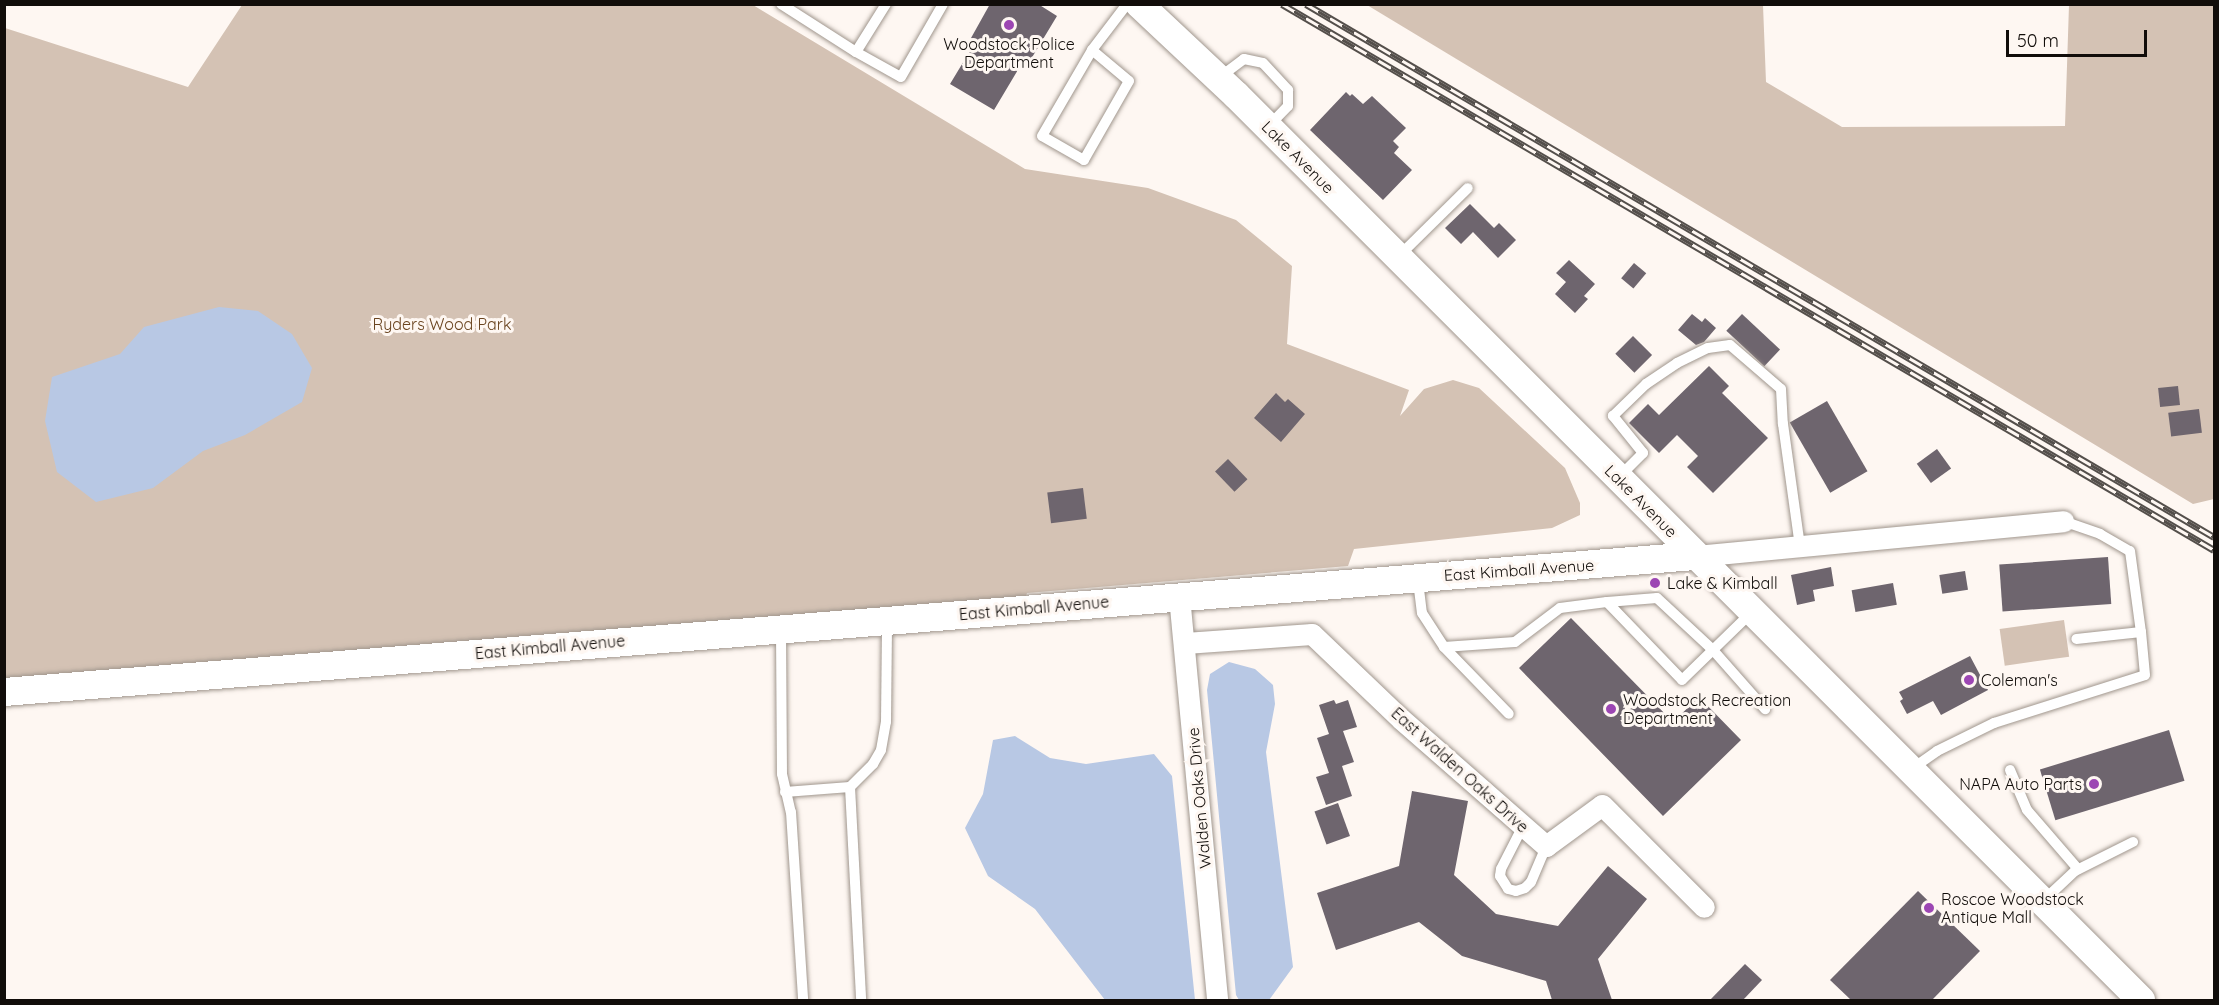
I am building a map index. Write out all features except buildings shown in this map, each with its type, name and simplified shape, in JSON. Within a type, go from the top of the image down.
[{"type":"street","name":"Lake Avenue","points":[[1139,4],[1268,127],[2141,1000]]},
{"type":"street","name":"East Kimball Avenue","points":[[4,692],[1696,556],[2063,521]]},
{"type":"street","name":"Walden Oaks Drive","points":[[1179,596],[1217,1000]]},
{"type":"street","name":"East Walden Oaks Drive","points":[[1185,643],[1312,634],[1401,719],[1546,846]]},
{"type":"street","points":[[1546,846],[1602,805],[1704,907]]},
{"type":"lane","points":[[781,4],[900,77],[943,4]]},
{"type":"lane","points":[[856,52],[886,4]]},
{"type":"lane","points":[[1092,50],[1130,81],[1084,160],[1042,136],[1092,50],[1127,4]]},
{"type":"lane","points":[[1217,79],[1244,59],[1263,63],[1288,90],[1288,106],[1268,127]]},
{"type":"lane","points":[[1398,257],[1468,188]]},
{"type":"lane","points":[[1618,478],[1643,453],[1613,416],[1646,384],[1677,363],[1708,348],[1730,345],[1781,389],[1783,424],[1800,546]]},
{"type":"lane","points":[[1911,770],[1937,751],[1994,723],[2145,675],[2130,551],[2100,534],[2063,521]]},
{"type":"lane","points":[[1418,578],[1422,613],[1444,647],[1509,714]]},
{"type":"lane","points":[[1444,647],[1515,642],[1560,608],[1657,598],[1713,650],[1765,709]]},
{"type":"lane","points":[[1607,602],[1682,680],[1752,612]]},
{"type":"lane","points":[[784,792],[850,787],[873,764],[881,750],[886,722],[887,620]]},
{"type":"lane","points":[[780,629],[782,774],[784,792],[791,812],[802,1000]]},
{"type":"lane","points":[[2076,639],[2140,632]]},
{"type":"lane","points":[[2010,770],[2027,810],[2078,869]]},
{"type":"lane","points":[[850,787],[861,1000]]},
{"type":"lane","points":[[1523,825],[1501,868],[1500,876],[1508,889],[1516,891],[1525,888],[1531,882],[1546,846]]},
{"type":"lane","points":[[2043,902],[2078,869],[2133,842]]},
{"type":"green space","name":"Ryders Wood Park","points":[[242,5],[753,5],[1025,169],[1148,188],[1236,220],[1292,266],[1287,344],[1409,390],[1400,416],[1424,389],[1453,380],[1479,388],[1565,468],[1580,503],[1580,515],[1552,528],[1354,549],[1348,566],[1027,593],[1026,596],[5,680],[5,28],[188,87]]},
{"type":"green space","points":[[1367,5],[1763,5],[1766,82],[1842,127],[2065,126],[2069,5],[2214,5],[2214,499],[2193,504]]},
{"type":"green space","points":[[2064,620],[2069,657],[2005,666],[2000,629]]},
{"type":"water","points":[[219,307],[258,311],[292,334],[312,368],[302,402],[245,435],[203,451],[153,488],[96,502],[57,472],[45,421],[52,377],[120,354],[144,327]]},
{"type":"water","points":[[1229,662],[1255,669],[1273,685],[1275,704],[1266,752],[1293,967],[1269,1000],[1239,1000],[1236,995],[1207,690],[1210,674]]},
{"type":"water","points":[[1015,736],[1050,758],[1086,764],[1154,754],[1172,776],[1195,1000],[1105,1000],[1035,909],[988,876],[965,828],[983,794],[993,740]]},
{"type":"railway","points":[[1282,4],[2214,550]]},
{"type":"railway","points":[[1306,4],[2214,537]]},
{"type":"place","name":"Woodstock Police Department","points":[[1009,25]]},
{"type":"place","name":"Lake & Kimball","points":[[1655,583]]},
{"type":"place","name":"Coleman's","points":[[1969,680]]},
{"type":"place","name":"Woodstock Recreation Department","points":[[1611,709]]},
{"type":"place","name":"NAPA Auto Parts","points":[[2094,784]]},
{"type":"place","name":"Roscoe Woodstock Antique Mall","points":[[1929,908]]}]
